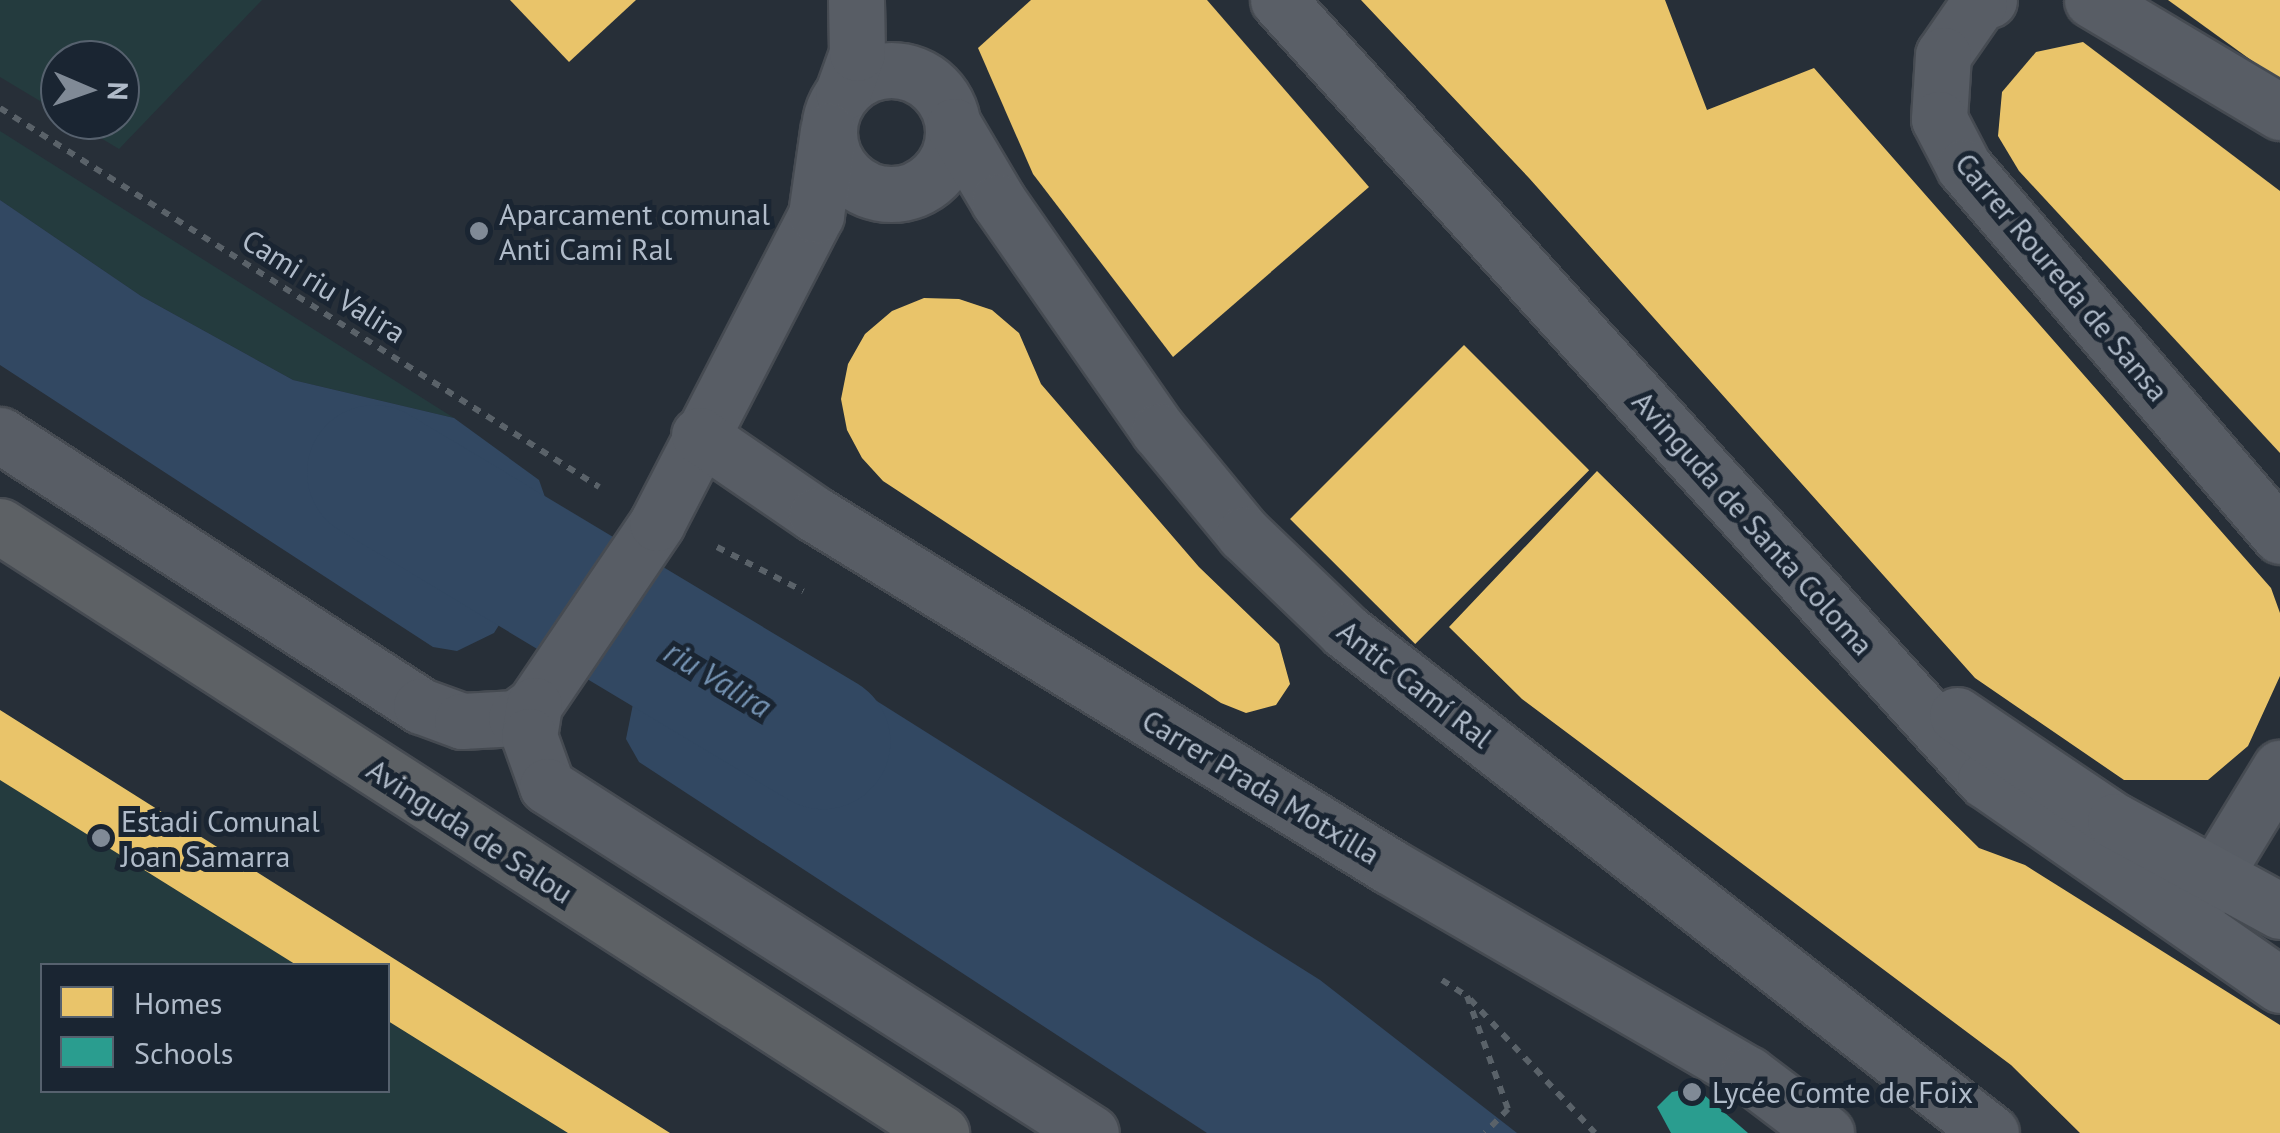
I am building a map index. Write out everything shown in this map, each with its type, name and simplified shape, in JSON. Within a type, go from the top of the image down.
[{"type":"highway","name":"Avinguda de Salou","points":[[0,526],[942,1133]]},
{"type":"main road","name":"Avinguda de Santa Coloma","points":[[1278,0],[1985,780],[2185,924],[2280,986]]},
{"type":"main road","points":[[1771,544],[1953,712],[2103,814],[2280,910]]},
{"type":"street","points":[[856,0],[857,54],[836,112],[816,216],[657,523],[534,705],[529,736],[548,786],[1091,1133]]},
{"type":"street","points":[[2092,0],[2280,112]]},
{"type":"street","name":"Carrer Roureda de Sansa","points":[[1968,8],[1943,54],[1938,119],[1964,168],[2280,536]]},
{"type":"street","points":[[880,70],[902,71],[938,90],[954,126],[945,164],[932,179],[897,194],[859,187],[832,154],[836,112],[880,70]]},
{"type":"street","name":"Antic Camí Ral","points":[[954,126],[998,202],[1159,431],[1244,534],[1345,631],[1991,1133]]},
{"type":"street","points":[[0,435],[421,706],[462,721],[492,723],[534,705]]},
{"type":"street","name":"Carrer Prada Motxilla","points":[[699,436],[816,515],[1372,855],[1748,1074],[1826,1133]]},
{"type":"street","points":[[2185,924],[2280,768]]},
{"type":"path","name":"Cami riu Valira","points":[[0,108],[607,492]]},
{"type":"path","points":[[1467,996],[1595,1133]]},
{"type":"path","points":[[1485,1133],[1508,1108]]},
{"type":"green space","points":[[0,0],[262,0],[140,127],[140,40],[40,40],[40,101],[0,77]]},
{"type":"green space","points":[[0,131],[454,418],[293,380],[141,296],[0,200]]},
{"type":"green space","points":[[104,140],[128,140],[119,149]]},
{"type":"green space","name":"Estadi Comunal Joan Samarra","points":[[0,710],[670,1133],[0,1133]]},
{"type":"water","points":[[0,200],[141,296],[293,380],[454,418],[539,480],[553,520],[548,547],[494,633],[457,651],[433,647],[0,365]]},
{"type":"water","points":[[714,612],[740,615],[1320,980],[1517,1133],[1207,1133],[639,762],[626,739],[642,659],[683,625]]},
{"type":"building: Homes","points":[[510,0],[636,0],[569,62]]},
{"type":"building: Homes","points":[[1031,0],[1207,0],[1369,187],[1173,357],[1033,174],[978,48]]},
{"type":"building: Homes","points":[[1361,0],[1665,0],[1707,110],[1814,68],[2271,588],[2280,613],[2280,676],[2248,746],[2208,780],[2124,780],[1975,678],[1529,178]]},
{"type":"building: Homes","points":[[2168,0],[2280,0],[2280,81]]},
{"type":"building: Homes","points":[[2083,42],[2280,191],[2280,453],[2019,171],[1998,136],[2002,92],[2036,52]]},
{"type":"building: Homes","points":[[924,298],[959,299],[992,310],[1019,333],[1041,384],[1199,567],[1279,644],[1290,684],[1276,705],[1246,713],[1221,703],[883,481],[862,458],[847,430],[841,399],[848,364],[865,334],[892,311]]},
{"type":"building: Homes","points":[[1464,345],[1589,470],[1415,644],[1290,519]]},
{"type":"building: Homes","points":[[1597,471],[1979,848],[2025,865],[2280,1025],[2280,1133],[2080,1133],[2011,1065],[1522,699],[1449,627]]},
{"type":"building: Homes","points":[[0,710],[670,1133],[568,1133],[390,1022],[390,963],[293,963],[0,780]]},
{"type":"building: Schools","points":[[1695,1087],[1748,1133],[1671,1133],[1657,1107],[1672,1092]]},
{"type":"waterway","name":"riu Valira","points":[[374,472],[822,741]]},
{"type":"place","name":"Aparcament comunal Anti Cami Ral","points":[[479,231]]},
{"type":"place","name":"Estadi Comunal Joan Samarra","points":[[101,838]]},
{"type":"place","name":"Lycée Comte de Foix","points":[[1692,1092]]}]
